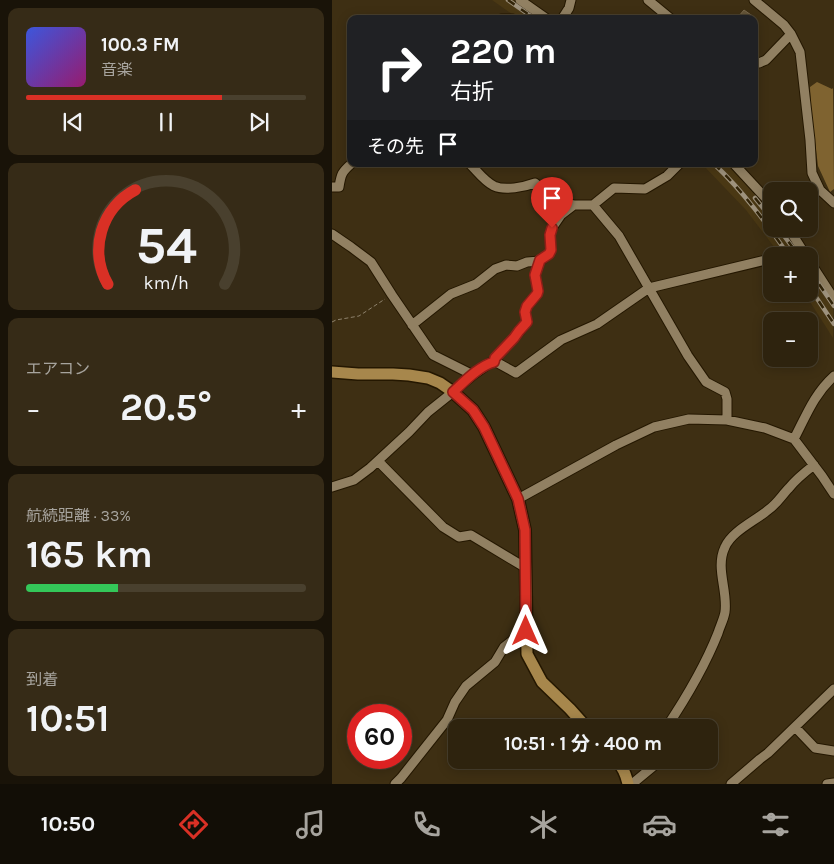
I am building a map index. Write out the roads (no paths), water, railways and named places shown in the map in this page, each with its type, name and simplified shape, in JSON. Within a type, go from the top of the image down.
[{"type":"main road","points":[[332,372],[394,374],[428,378],[440,383],[453,392],[473,410],[484,427],[518,499],[525,530],[527,654],[542,682],[579,719]]},
{"type":"main road","points":[[623,769],[628,784]]},
{"type":"street","points":[[520,0],[541,15]]},
{"type":"street","points":[[564,15],[571,0]]},
{"type":"street","points":[[648,0],[666,15]]},
{"type":"street","points":[[754,0],[784,25],[800,52],[812,173],[820,190],[834,203]]},
{"type":"street","points":[[758,63],[766,60],[791,34]]},
{"type":"street","points":[[332,187],[339,187],[341,174],[347,167]]},
{"type":"street","points":[[473,167],[485,180],[496,187],[521,188],[535,183],[558,202],[574,205],[593,204],[614,188],[645,189],[667,176],[676,167]]},
{"type":"street","points":[[737,167],[763,195]]},
{"type":"street","points":[[593,204],[618,236],[688,356],[706,382],[725,392],[728,420]]},
{"type":"street","points":[[412,325],[450,294],[476,284],[495,269],[506,265],[517,266],[540,260],[549,254],[551,250],[550,235],[552,228],[561,215],[574,205]]},
{"type":"street","points":[[332,234],[371,262],[433,355],[473,375]]},
{"type":"street","points":[[494,362],[495,358],[527,322],[525,312],[527,306],[538,291],[535,275],[540,260]]},
{"type":"street","points":[[332,487],[354,480],[378,461],[428,412],[490,363],[496,362],[516,373],[561,340],[597,324],[649,288],[763,261]]},
{"type":"street","points":[[818,274],[834,299]]},
{"type":"street","points":[[794,439],[815,397],[834,376]]},
{"type":"street","points":[[518,499],[616,445],[654,427],[689,418],[728,420],[765,428],[794,439],[834,494]]},
{"type":"street","points":[[378,461],[443,527],[459,536],[471,535],[526,568]]},
{"type":"street","points":[[672,719],[705,660],[725,615],[725,596],[721,569],[722,555],[725,547],[737,533],[774,505],[797,479],[814,464]]},
{"type":"street","points":[[395,784],[448,720],[455,702],[466,686],[495,662],[504,647],[526,631]]},
{"type":"street","points":[[731,784],[768,754],[834,689]]},
{"type":"street","points":[[795,727],[815,748],[834,751]]},
{"type":"street","points":[[632,784],[650,769]]},
{"type":"street","points":[[827,784],[834,783]]},
{"type":"railway","points":[[508,0],[529,15]]},
{"type":"railway","points":[[717,167],[754,208],[783,247]]},
{"type":"railway","points":[[755,198],[763,208]]},
{"type":"railway","points":[[785,237],[792,247]]},
{"type":"railway","points":[[818,283],[834,306]]},
{"type":"railway","points":[[818,300],[834,324]]}]
